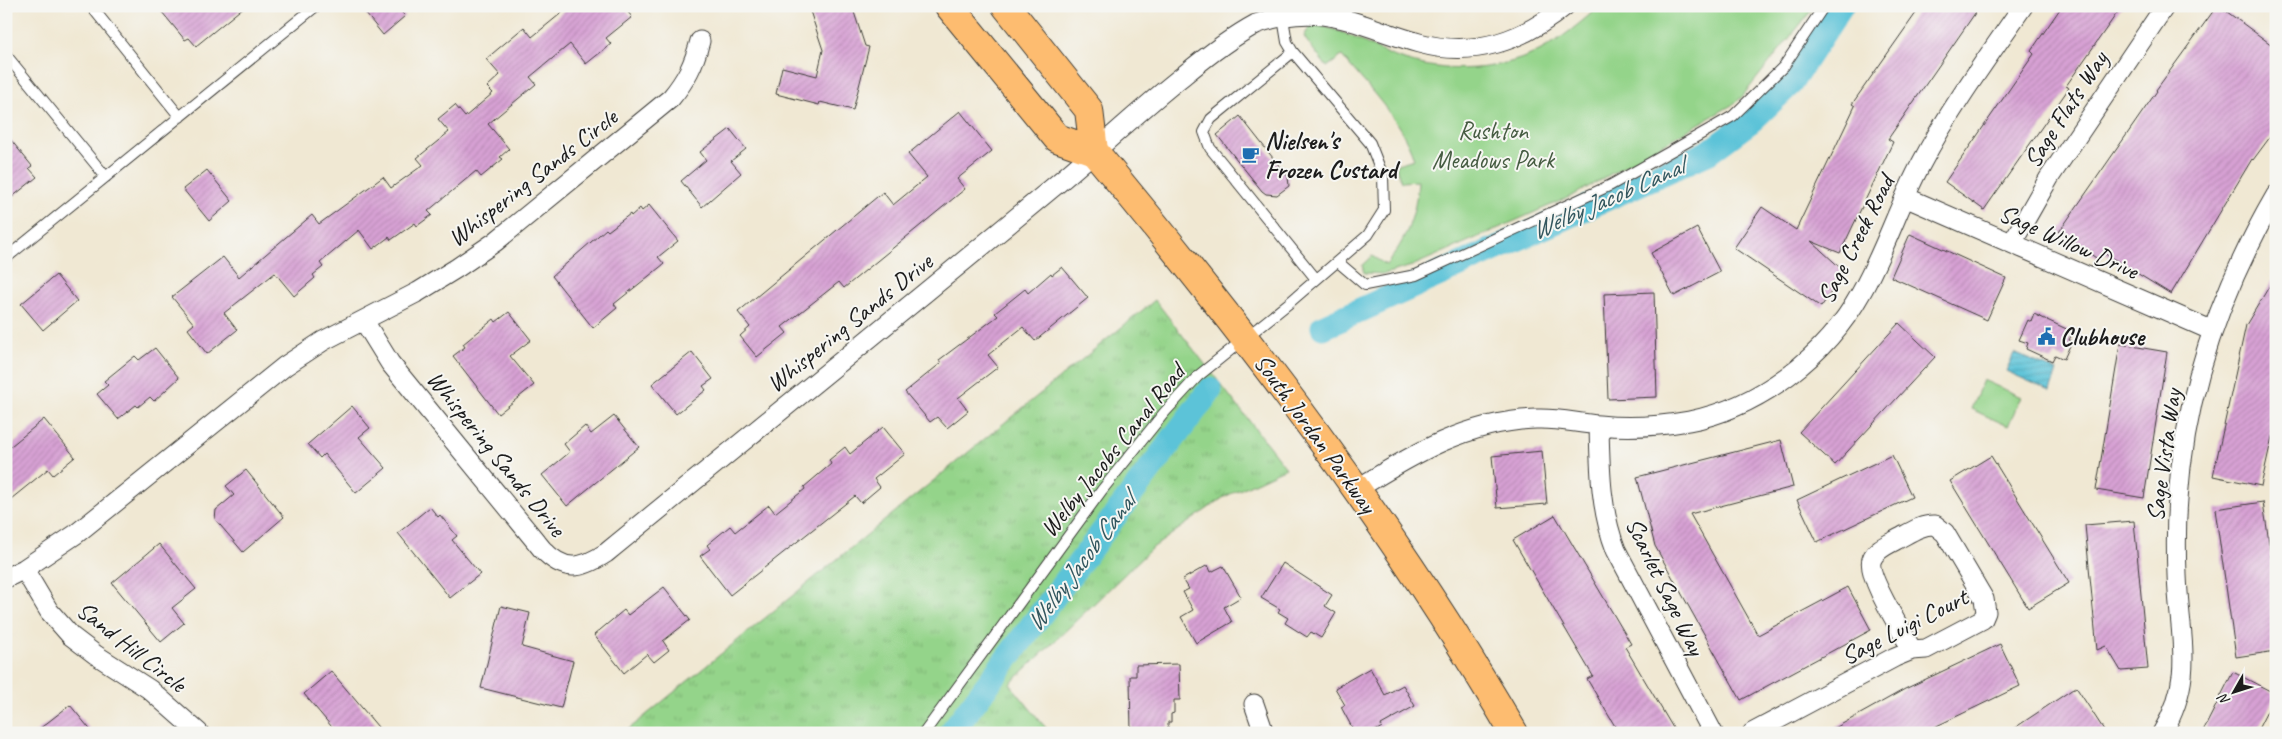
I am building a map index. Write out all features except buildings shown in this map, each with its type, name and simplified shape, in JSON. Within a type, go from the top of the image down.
[{"type":"main road","points":[[949,6],[1057,138],[1094,151],[1089,110],[1006,6]]},
{"type":"main road","name":"South Jordan Parkway","points":[[1094,151],[1245,337],[1357,489],[1455,637],[1514,733]]},
{"type":"street","name":"Whispering Sands Drive","points":[[364,322],[390,362],[542,548],[559,564],[582,566],[606,553],[1054,187],[1135,114],[1225,43],[1258,23],[1281,10],[1332,12],[1416,42],[1453,49],[1472,49],[1491,46],[1528,33],[1565,6]]},
{"type":"street","name":"Sage Creek Road","points":[[1357,489],[1405,459],[1449,437],[1474,429],[1502,422],[1535,419],[1572,420],[1598,425],[1635,426],[1689,421],[1750,400],[1798,369],[1822,346],[1850,313],[1874,268],[1905,197],[1935,138],[2023,6]]},
{"type":"street","name":"Sage Flats Way","points":[[2012,243],[2049,178],[2164,6]]},
{"type":"street","name":"Whispering Sands Circle","points":[[364,322],[449,273],[487,247],[671,98],[684,82],[695,62],[700,41]]},
{"type":"street","name":"Sage Vista Way","points":[[2162,733],[2178,702],[2184,666],[2177,575],[2178,498],[2190,416],[2213,331],[2242,259],[2276,195]]},
{"type":"street","name":"Sage Willow Drive","points":[[1905,197],[2213,331]]},
{"type":"street","points":[[6,578],[24,569],[76,534],[285,366],[323,341],[364,322]]},
{"type":"street","name":"Scarlet Sage Way","points":[[1598,425],[1601,492],[1605,521],[1610,536],[1713,733]]},
{"type":"street","name":"Sage Luigi Court","points":[[1752,733],[1912,650],[1926,649],[1983,619],[1986,605],[1979,590],[1946,533],[1935,525],[1922,526],[1882,547],[1871,560],[1873,577],[1912,650]]},
{"type":"street","name":"Sand Hill Circle","points":[[24,569],[49,611],[71,636],[96,655],[149,689],[199,733]]},
{"type":"street","points":[[1254,704],[1264,733]]},
{"type":"lane","points":[[91,6],[180,117]]},
{"type":"lane","points":[[6,258],[316,6]]},
{"type":"lane","points":[[1338,262],[1365,285],[1416,275],[1610,185],[1733,116],[1784,66],[1824,6]]},
{"type":"lane","points":[[1281,10],[1288,42],[1293,52],[1211,119],[1204,132],[1210,148],[1316,279]]},
{"type":"lane","name":"Welby Jacobs Canal Road","points":[[924,733],[1102,490],[1164,413],[1198,376],[1289,303],[1368,235],[1384,210],[1383,176],[1370,143],[1293,52]]},
{"type":"lane","points":[[6,55],[106,177]]},
{"type":"green space","name":"Rushton Meadows Park","points":[[1600,6],[1815,6],[1741,98],[1732,105],[1574,195],[1412,266],[1384,274],[1364,273],[1362,265],[1372,256],[1386,265],[1405,236],[1413,215],[1418,181],[1401,182],[1396,167],[1397,164],[1414,159],[1408,144],[1392,117],[1342,56],[1327,67],[1306,40],[1304,36],[1311,25],[1342,32],[1406,61],[1444,68],[1464,69],[1503,64],[1539,51],[1563,36]]},
{"type":"green space","points":[[1155,300],[1286,468],[1224,497],[1151,549],[1010,684],[1050,733],[624,733]]},
{"type":"green space","points":[[1983,380],[2021,397],[2008,426],[1971,409]]},
{"type":"water","points":[[2014,353],[2057,371],[2050,391],[2006,371]]},
{"type":"waterway","name":"Welby Jacob Canal","points":[[1323,327],[1709,152],[1752,120],[1790,84],[1841,6]]},
{"type":"waterway","name":"Welby Jacob Canal","points":[[951,733],[1210,390]]},
{"type":"place","name":"Nielsen's Frozen Custard","points":[[1251,154]]},
{"type":"place","name":"Clubhouse","points":[[2046,336]]}]
